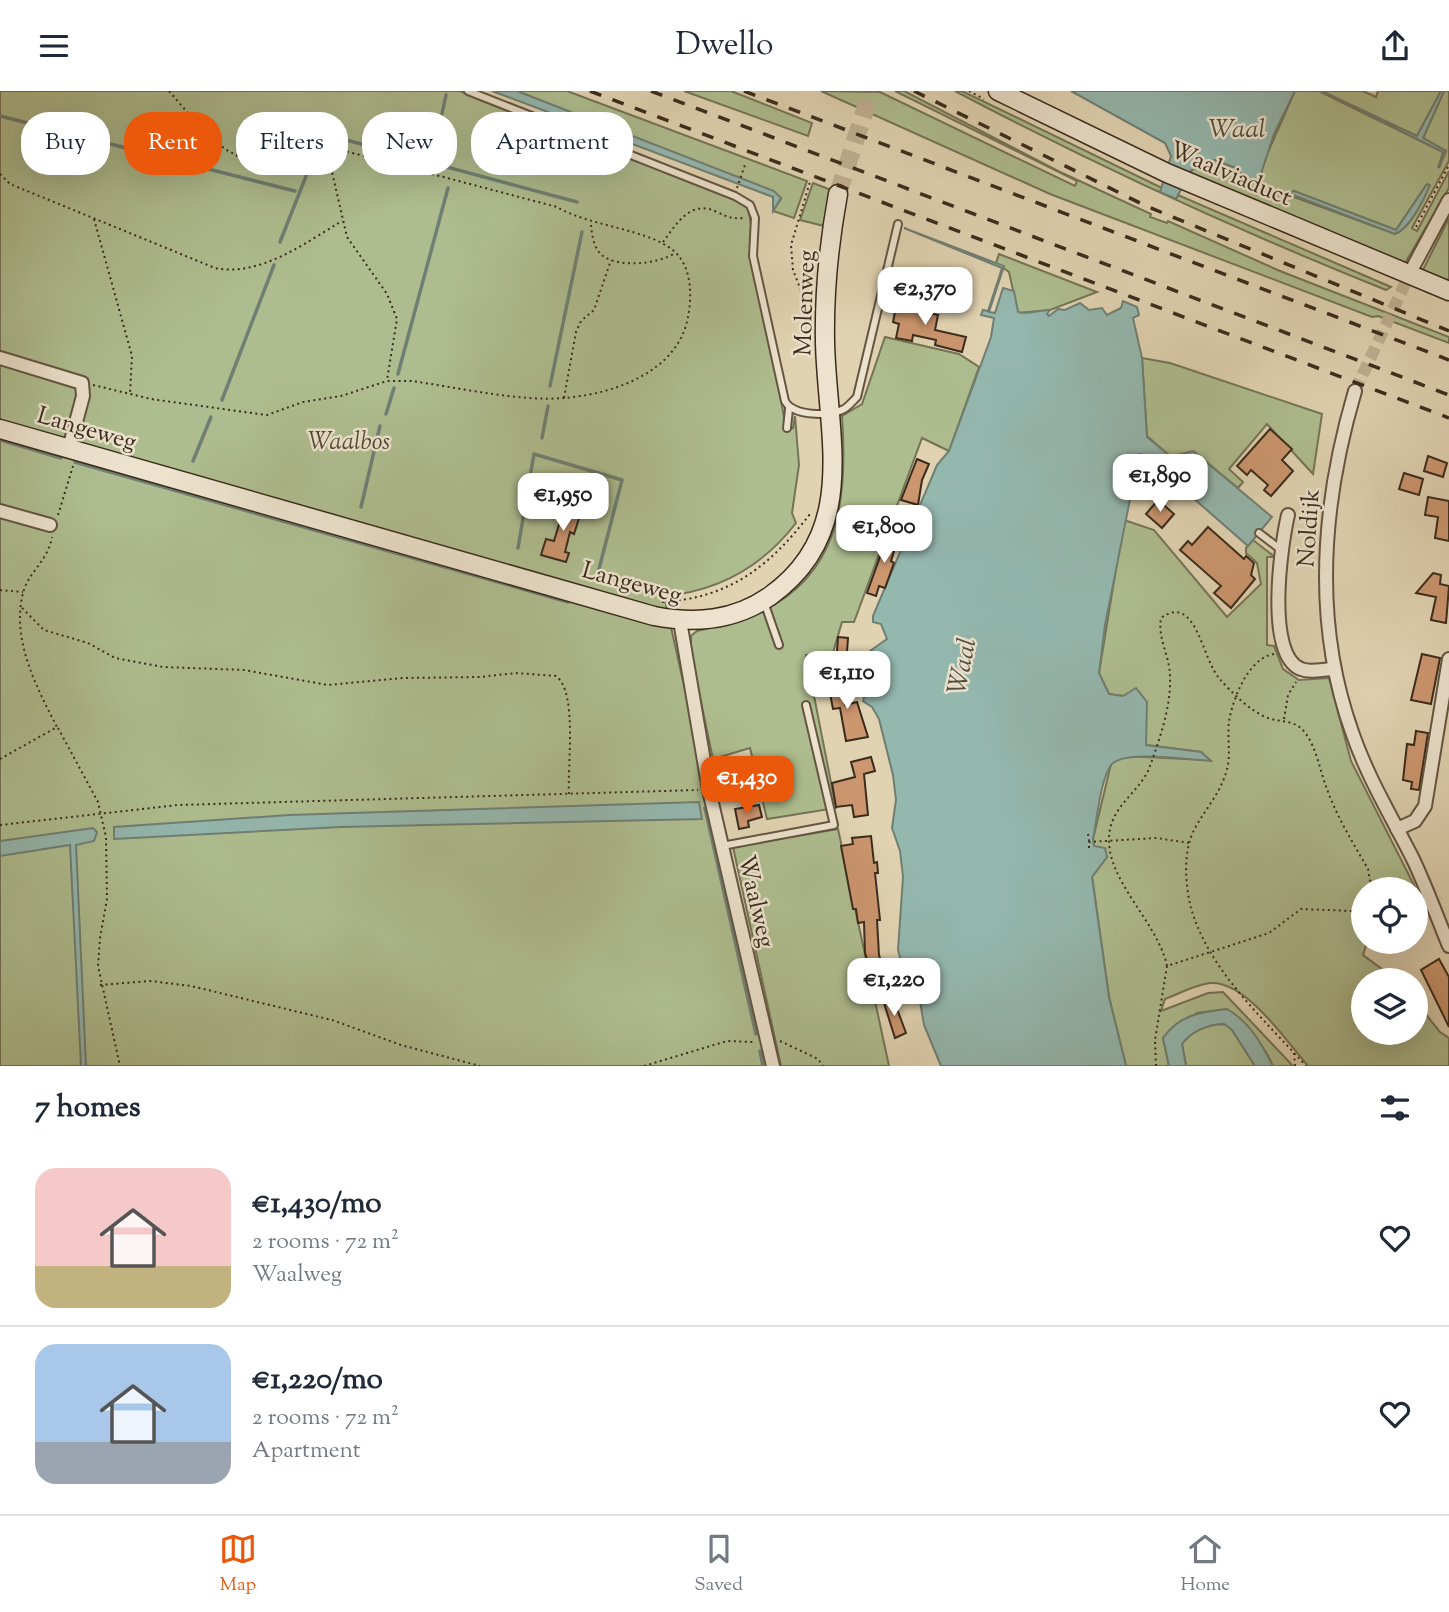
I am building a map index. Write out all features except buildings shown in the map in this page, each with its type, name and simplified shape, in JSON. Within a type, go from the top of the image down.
[{"type":"main road","name":"Waalviaduct","points":[[998,91],[1175,177],[1449,291]]},
{"type":"main road","name":"Molenweg","points":[[830,413],[825,293],[838,194]]},
{"type":"main road","name":"Langeweg","points":[[0,429],[656,609],[680,621],[722,618],[764,600],[782,588],[811,556],[829,514],[833,468],[830,413]]},
{"type":"street","points":[[1412,268],[1449,201]]},
{"type":"street","points":[[0,358],[82,383],[83,397],[73,449]]},
{"type":"street","name":"Noldijk","points":[[1355,391],[1343,432],[1328,511],[1325,555],[1334,669],[1352,733],[1449,945]]},
{"type":"street","points":[[0,511],[54,523]]},
{"type":"street","name":"Noldijk","points":[[1285,653],[1280,641],[1280,549],[1288,515]]},
{"type":"street","name":"Waalweg","points":[[680,621],[709,790],[773,1066]]},
{"type":"street","points":[[1285,653],[1292,663],[1303,670],[1334,669]]},
{"type":"street","points":[[1397,829],[1415,821],[1425,806],[1449,659]]},
{"type":"lane","points":[[468,91],[735,195],[750,205],[755,218],[753,256],[789,409],[787,428]]},
{"type":"lane","points":[[789,409],[830,413],[845,409],[857,397],[898,224]]},
{"type":"lane","points":[[1259,533],[1280,549]]},
{"type":"lane","points":[[764,600],[779,645]]},
{"type":"lane","points":[[722,846],[834,825],[806,705]]},
{"type":"path","points":[[169,91],[206,134],[236,155]]},
{"type":"path","points":[[82,383],[130,394],[267,415],[387,381],[411,381],[564,398],[608,389],[646,376],[667,357],[686,330],[691,304],[686,265],[662,243],[578,219],[557,207],[348,152]]},
{"type":"path","points":[[738,186],[746,162]]},
{"type":"path","points":[[1416,227],[1449,165]]},
{"type":"path","points":[[0,174],[10,184],[215,268],[232,272],[285,255],[342,221]]},
{"type":"path","points":[[332,175],[342,221],[354,249],[387,294],[397,319],[387,381]]},
{"type":"path","name":"Molenweg","points":[[810,182],[791,245],[793,270],[810,314]]},
{"type":"path","points":[[662,243],[679,220],[689,211],[698,208],[710,209],[729,219],[755,218]]},
{"type":"path","points":[[94,218],[132,356],[130,394]]},
{"type":"path","points":[[591,222],[596,246],[601,255],[611,260],[657,261],[676,253]]},
{"type":"path","points":[[564,398],[576,332],[581,321],[594,310],[611,260]]},
{"type":"path","points":[[73,449],[54,523],[50,552],[23,592],[24,648],[31,676],[101,812],[108,864],[107,899],[100,938],[100,985],[120,1066]]},
{"type":"path","name":"Langeweg","points":[[656,609],[741,582],[760,569],[792,538],[814,506]]},
{"type":"path","points":[[0,590],[23,592]]},
{"type":"path","points":[[22,608],[44,630],[88,643],[115,658],[163,667],[244,670],[328,685],[402,678],[480,677],[516,673],[556,676],[565,686],[567,697],[570,737],[567,760],[569,794]]},
{"type":"path","points":[[1156,1066],[1155,1040],[1167,966],[1155,933],[1117,868],[1108,841],[1119,807],[1150,767],[1169,695],[1169,667],[1159,627],[1161,618],[1178,610],[1186,613],[1217,677],[1237,697],[1267,718],[1297,725],[1306,734],[1327,791],[1368,869],[1369,877]]},
{"type":"path","points":[[1285,653],[1267,655],[1260,660],[1237,697],[1229,721],[1227,768],[1190,843],[1185,862],[1192,908],[1212,952],[1235,987],[1306,1066]]},
{"type":"path","points":[[1284,720],[1288,695],[1303,670]]},
{"type":"path","points":[[0,759],[57,727]]},
{"type":"path","points":[[0,825],[101,812],[191,805],[709,790]]},
{"type":"path","points":[[1088,834],[1089,848]]},
{"type":"path","points":[[1089,842],[1156,838],[1190,843]]},
{"type":"path","points":[[1167,966],[1269,933],[1301,909],[1351,911]]},
{"type":"path","points":[[100,985],[150,981],[191,986],[332,1020],[401,1045],[480,1066]]},
{"type":"path","points":[[644,1066],[727,1041],[779,1041],[818,1059],[823,1066]]},
{"type":"path","points":[[1294,1053],[1295,1066]]},
{"type":"green space","name":"Waalbos","points":[[0,91],[460,91],[513,112],[471,112],[471,175],[633,175],[633,159],[748,207],[786,429],[793,428],[795,416],[799,465],[792,513],[796,523],[769,552],[738,574],[703,589],[664,596],[769,1066],[0,1066]]},
{"type":"green space","points":[[517,91],[567,91],[623,112],[568,112]]},
{"type":"green space","points":[[684,91],[731,91],[812,123],[808,136]]},
{"type":"green space","points":[[821,91],[880,92],[1075,186],[1077,181],[895,91],[904,91],[1058,171],[1151,214],[1150,217],[1167,223],[1168,221],[1280,271],[1449,337],[1449,343],[1378,316],[1372,317],[1050,194]]},
{"type":"green space","points":[[955,91],[962,91],[1162,188],[1160,192],[1176,199],[1178,195],[1391,287],[1386,290],[1222,221],[1114,171]]},
{"type":"green space","points":[[1295,91],[1363,91],[1376,97],[1378,91],[1441,91],[1417,136],[1321,92],[1443,152],[1439,168],[1446,151],[1423,138],[1444,91],[1449,91],[1449,161],[1412,228],[1417,231],[1449,171],[1449,188],[1404,265],[1189,174],[1207,161],[1215,160],[1239,169],[1242,174],[1268,152]],"holes":[[[1427,184],[1411,219],[1395,234],[1291,196],[1294,191],[1396,230]]]},
{"type":"green space","points":[[633,116],[807,181],[794,218],[773,211],[781,199],[633,138]]},
{"type":"green space","points":[[813,183],[831,190],[824,226],[800,220]]},
{"type":"green space","points":[[1449,218],[1449,282],[1422,272]]},
{"type":"green space","points":[[999,254],[1097,292],[1050,310],[1018,313],[1009,272],[996,263]]},
{"type":"green space","points":[[885,337],[959,354],[979,367],[949,451],[922,438],[854,622],[842,622],[832,656],[806,655],[836,808],[767,819],[750,748],[713,759],[691,655],[691,636],[697,631],[754,615],[783,599],[805,580],[822,557],[833,532],[840,505],[844,447],[842,416],[862,404]]},
{"type":"green space","points":[[1142,358],[1170,363],[1322,414],[1313,474],[1267,424],[1229,469],[1243,482],[1238,488],[1193,451],[1171,457],[1147,436]]},
{"type":"green space","points":[[1124,520],[1154,530],[1227,617],[1261,584],[1257,563],[1246,553],[1246,548],[1253,540],[1275,557],[1267,557],[1267,645],[1274,646],[1283,669],[1299,680],[1329,678],[1351,761],[1410,877],[1351,877],[1351,954],[1363,954],[1381,968],[1351,968],[1351,1045],[1428,1045],[1428,1017],[1440,1032],[1449,1038],[1449,1066],[1308,1066],[1252,1002],[1224,985],[1211,983],[1165,999],[1161,1011],[1208,993],[1223,992],[1293,1066],[1273,1066],[1266,1052],[1227,1009],[1197,1013],[1163,1038],[1169,1066],[1126,1066],[1109,997],[1092,877],[1107,857],[1094,846],[1093,839],[1111,764],[1124,756],[1210,760],[1201,752],[1146,745],[1123,696],[1109,694],[1099,673]]},
{"type":"green space","points":[[838,829],[889,1066],[781,1066],[733,847]]},
{"type":"green space","points":[[1224,1024],[1232,1029],[1255,1066],[1186,1066],[1182,1044],[1186,1039],[1201,1029]]},
{"type":"water","points":[[492,91],[517,91],[571,112],[548,112]]},
{"type":"water","name":"Waal","points":[[1071,91],[1295,91],[1274,134],[1258,183],[1241,176],[1239,169],[1215,160],[1207,161],[1202,167],[1191,170],[1176,199],[1160,192],[1171,156],[1165,143]]},
{"type":"water","points":[[1322,91],[1417,136],[1441,91],[1444,91],[1423,138],[1446,151],[1438,168],[1443,152]]},
{"type":"water","points":[[633,136],[774,191],[781,198],[773,211],[773,197],[633,144]]},
{"type":"water","points":[[1427,184],[1430,185],[1416,213],[1401,231],[1395,234],[1288,193],[1294,191],[1396,230]]},
{"type":"water","points":[[904,228],[1004,266],[989,312],[995,313],[1003,288],[1014,291],[1018,312],[1022,313],[1050,310],[1047,314],[1049,316],[1058,309],[1065,310],[1080,303],[1089,310],[1102,308],[1107,315],[1121,308],[1123,301],[1137,307],[1139,315],[1133,318],[1142,358],[1147,437],[1171,457],[1193,451],[1272,517],[1248,546],[1144,455],[1139,454],[1105,625],[1099,673],[1109,694],[1123,696],[1136,688],[1147,702],[1146,745],[1201,752],[1211,761],[1128,757],[1111,765],[1104,781],[1093,839],[1094,846],[1105,848],[1107,857],[1092,877],[1109,997],[1126,1066],[941,1066],[924,1025],[917,983],[902,965],[898,950],[903,877],[900,851],[892,828],[896,800],[893,775],[879,719],[872,707],[863,701],[870,680],[870,651],[887,639],[881,624],[873,622],[873,616],[937,465],[949,451],[991,337],[994,318],[981,315],[983,310],[988,311],[1002,268]]},
{"type":"water","points":[[699,802],[702,819],[341,827],[114,839],[114,827],[289,815]]},
{"type":"water","points":[[93,828],[97,832],[94,841],[76,845],[86,1066],[81,1066],[70,845],[0,856],[0,841]]},
{"type":"water","points":[[1227,1009],[1248,1027],[1273,1066],[1255,1066],[1232,1030],[1224,1024],[1212,1025],[1190,1035],[1182,1044],[1186,1066],[1169,1066],[1163,1038],[1169,1030],[1191,1016]]},
{"type":"waterway","points":[[442,112],[446,95]]},
{"type":"waterway","points":[[0,116],[295,191]]},
{"type":"waterway","points":[[348,140],[577,202]]},
{"type":"waterway","points":[[280,242],[306,175]]},
{"type":"waterway","points":[[398,374],[448,188]]},
{"type":"waterway","points":[[550,386],[582,232]]},
{"type":"waterway","points":[[222,400],[274,265]]},
{"type":"waterway","points":[[386,414],[394,388]]},
{"type":"waterway","points":[[542,438],[548,406]]},
{"type":"waterway","points":[[193,461],[211,417]]},
{"type":"waterway","points":[[361,507],[380,426]]},
{"type":"waterway","points":[[0,440],[61,458]]},
{"type":"waterway","points":[[518,548],[534,454],[622,480],[599,569]]},
{"type":"waterway","points":[[75,462],[568,602]]},
{"type":"waterway","points":[[705,808],[756,1034]]},
{"type":"waterway","points":[[760,1051],[763,1066]]},
{"type":"tunnel","points":[[838,194],[871,91]]},
{"type":"tunnel","points":[[1355,391],[1412,269]]},
{"type":"railway","points":[[590,91],[1449,418]]},
{"type":"railway","points":[[651,91],[1449,395]]},
{"type":"railway","points":[[744,91],[1449,360]]},
{"type":"railway","points":[[914,91],[1146,206],[1449,331]]}]
